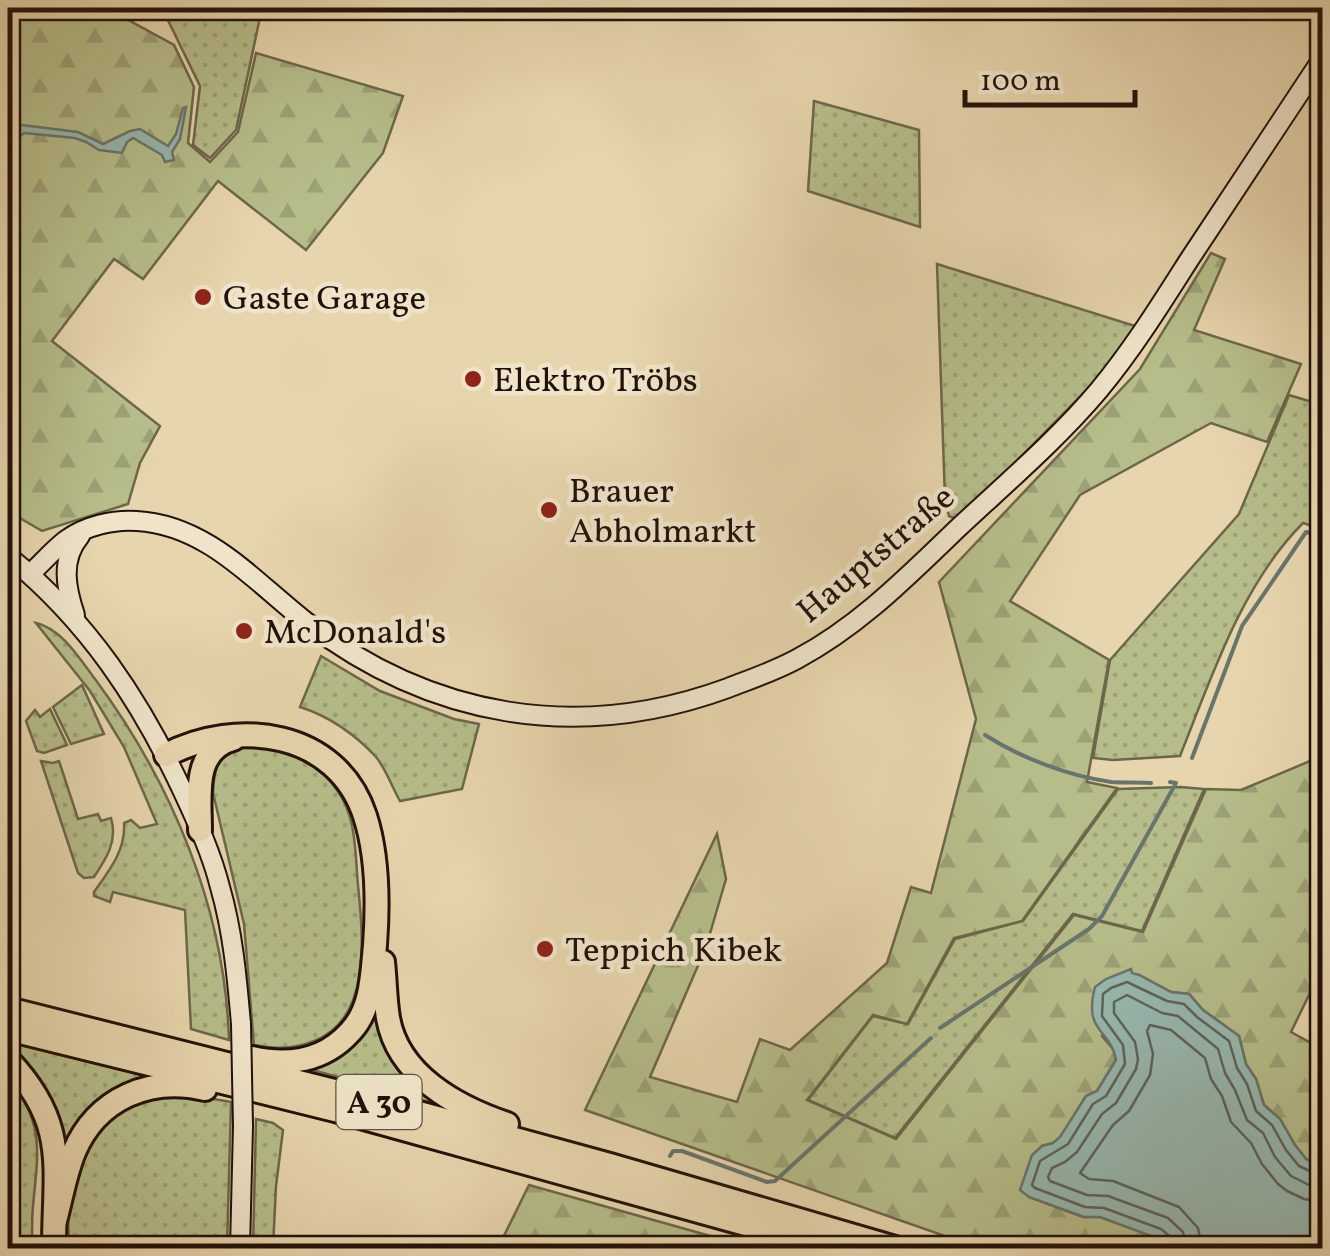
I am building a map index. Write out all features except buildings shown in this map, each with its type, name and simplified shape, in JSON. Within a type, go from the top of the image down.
[{"type":"highway","points":[[200,830],[201,769],[207,756],[228,740],[266,734]]},
{"type":"highway","points":[[147,1043],[159,1037],[266,1061],[294,1062],[322,1054],[350,1033],[361,1018],[371,985],[377,922],[375,870],[365,815],[349,785],[328,763],[301,745],[266,734],[200,741],[166,755]]},
{"type":"highway","points":[[377,922],[388,1020],[405,1058],[417,1074],[470,1109],[592,1149],[610,1165]]},
{"type":"highway","name":"A 30","points":[[8,1009],[382,1102],[895,1248]]},
{"type":"highway","name":"A 30","points":[[8,1029],[336,1110],[832,1248]]},
{"type":"highway","points":[[8,1060],[27,1080],[49,1121],[55,1144],[54,1248]]},
{"type":"highway","points":[[55,1221],[68,1168],[85,1131],[104,1110],[129,1093],[159,1086],[196,1087],[300,1112],[336,1110]]},
{"type":"street","name":"Hauptstraße","points":[[30,574],[67,539],[97,525],[138,521],[184,532],[223,552],[302,618],[354,655],[416,686],[466,704],[535,715],[621,714],[687,703],[760,676],[796,660],[874,608],[1060,432],[1099,390],[1322,60]]},
{"type":"street","points":[[77,621],[69,597],[67,559],[81,534],[97,525]]},
{"type":"street","points":[[8,556],[77,621],[119,675],[166,755],[220,884],[241,1024],[240,1248]]},
{"type":"green space","points":[[8,8],[106,8],[174,45],[194,87],[188,143],[210,162],[238,132],[256,53],[403,96],[383,153],[306,250],[218,181],[143,279],[114,259],[52,341],[160,426],[140,463],[128,504],[42,531],[8,511]]},
{"type":"green space","points":[[162,8],[262,8],[236,130],[210,158],[193,145],[200,86]]},
{"type":"green space","points":[[814,101],[919,130],[920,227],[808,191]]},
{"type":"green space","points":[[1211,253],[1225,259],[1194,330],[1301,364],[1267,442],[1211,423],[1080,495],[1010,601],[1109,660],[1087,782],[1117,788],[1022,921],[954,938],[907,1024],[873,1015],[807,1100],[896,1139],[1074,915],[1143,932],[1206,789],[1241,790],[1322,756],[1322,968],[1291,1032],[1322,1049],[1322,1166],[1306,1159],[1280,1119],[1264,1105],[1239,1036],[1203,1010],[1189,994],[1171,992],[1139,975],[1102,1036],[1114,1050],[1116,1060],[1097,1091],[1086,1096],[1061,1137],[1042,1146],[1029,1197],[1158,1238],[1169,1248],[979,1248],[585,1110],[717,834],[726,879],[706,947],[650,1077],[737,1102],[760,1039],[790,1050],[887,963],[911,887],[931,893],[976,719],[939,582],[1140,369]]},
{"type":"green space","points":[[937,264],[1135,326],[1115,361],[959,520],[949,516],[945,500]]},
{"type":"green space","points":[[1289,395],[1322,405],[1322,529],[1303,523],[1263,574],[1231,632],[1180,756],[1093,758],[1110,660],[1239,514]]},
{"type":"green space","points":[[36,623],[54,631],[83,663],[123,719],[170,804],[205,896],[217,943],[229,1040],[191,1029],[185,910],[113,892],[110,902],[94,896],[119,851],[124,823],[131,820],[140,828],[157,824],[124,747],[90,691]]},
{"type":"green space","points":[[321,656],[380,691],[454,719],[479,724],[462,789],[400,801],[383,767],[368,749],[332,721],[300,707]]},
{"type":"green space","points":[[82,685],[104,734],[71,744],[53,707]]},
{"type":"green space","points":[[50,709],[67,745],[44,753],[37,751],[26,721],[35,710],[40,717]]},
{"type":"green space","points":[[244,745],[284,753],[319,770],[344,801],[352,824],[362,951],[355,995],[346,1015],[333,1030],[299,1046],[254,1045],[244,924],[213,793],[219,762],[228,752]]},
{"type":"green space","points":[[41,761],[59,761],[78,819],[98,814],[101,821],[111,818],[112,842],[94,877],[84,878],[78,873]]},
{"type":"green space","points":[[1118,789],[1204,789],[1142,931],[1073,914],[895,1138],[808,1100],[873,1016],[908,1024],[955,939],[1023,921]]},
{"type":"green space","points":[[375,1007],[384,1043],[398,1068],[420,1089],[451,1108],[305,1068],[348,1048]]},
{"type":"green space","points":[[8,1042],[154,1078],[65,1155],[48,1095],[32,1070],[8,1048]]},
{"type":"green space","points":[[8,1079],[23,1100],[36,1140],[33,1248],[8,1248]]},
{"type":"green space","points":[[191,1095],[231,1102],[227,1248],[69,1248],[71,1184],[85,1143],[122,1107],[150,1096]]},
{"type":"green space","points":[[256,1119],[283,1130],[273,1248],[253,1248]]},
{"type":"green space","points":[[529,1185],[753,1248],[498,1248]]},
{"type":"water","points":[[186,107],[180,139],[172,152],[174,160],[165,162],[162,155],[133,138],[122,153],[99,150],[75,138],[24,133],[8,143],[8,135],[22,125],[78,132],[103,144],[140,129],[168,146]]},
{"type":"water","points":[[1131,969],[1171,992],[1189,994],[1203,1010],[1239,1036],[1264,1105],[1280,1119],[1306,1159],[1322,1166],[1322,1248],[1169,1248],[1157,1238],[1100,1217],[1084,1217],[1020,1190],[1032,1155],[1060,1137],[1086,1096],[1097,1091],[1116,1060],[1095,1022],[1092,1002],[1095,987]]},
{"type":"waterway","points":[[1192,758],[1242,626],[1306,532],[1322,536]]},
{"type":"waterway","points":[[985,735],[1062,771],[1111,782],[1151,783]]},
{"type":"waterway","points":[[940,1028],[1089,929],[1102,916],[1176,783],[1170,782]]},
{"type":"waterway","points":[[670,1156],[673,1151],[682,1151],[767,1182],[775,1181],[931,1038]]},
{"type":"waterway","points":[[640,1248],[643,1242]]},
{"type":"place","name":"Gaste Garage","points":[[203,297]]},
{"type":"place","name":"Elektro Tröbs","points":[[473,379]]},
{"type":"place","name":"Brauer Abholmarkt","points":[[549,510]]},
{"type":"place","name":"McDonald's","points":[[244,631]]},
{"type":"place","name":"Teppich Kibek","points":[[545,949]]}]
